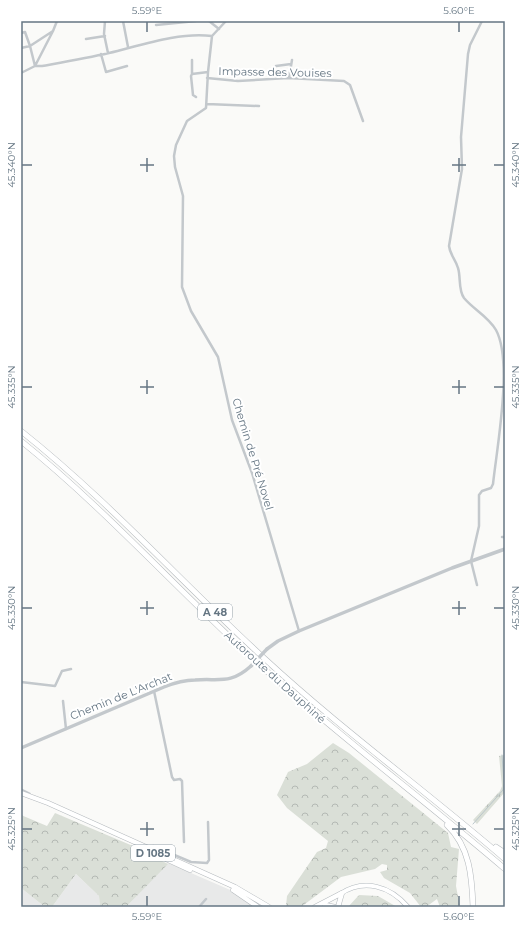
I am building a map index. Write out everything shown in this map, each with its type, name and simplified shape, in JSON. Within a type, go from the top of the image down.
[{"type":"highway","name":"Autoroute du Dauphiné","points":[[21,430],[88,489],[225,622],[295,686],[505,859]]},
{"type":"highway","name":"Autoroute du Dauphiné","points":[[21,441],[88,499],[271,675],[316,714],[505,869]]},
{"type":"highway","points":[[419,798],[454,831],[462,843],[471,880],[473,907]]},
{"type":"highway","points":[[473,832],[505,853]]},
{"type":"main road","name":"D 1085","points":[[21,791],[152,849],[234,889],[264,907]]},
{"type":"main road","name":"D 1085","points":[[21,796],[234,889],[260,901],[269,907]]},
{"type":"main road","points":[[315,907],[358,886],[378,886],[393,892],[408,907]]},
{"type":"main road","points":[[234,889],[258,907]]},
{"type":"main road","points":[[324,906],[342,893]]},
{"type":"main road","points":[[324,906],[337,907],[342,893]]},
{"type":"main road","points":[[260,901],[273,907]]},
{"type":"street","points":[[35,66],[57,21]]},
{"type":"street","points":[[105,21],[105,36],[108,53]]},
{"type":"street","points":[[123,21],[128,47]]},
{"type":"street","points":[[156,25],[196,21]]},
{"type":"street","points":[[209,21],[219,29]]},
{"type":"street","points":[[226,21],[212,36],[207,78],[207,104],[259,106]]},
{"type":"street","points":[[476,585],[471,561],[479,526],[479,495],[482,491],[490,489],[492,485],[502,412],[503,352],[497,330],[488,318],[464,297],[458,267],[450,254],[449,246],[462,169],[461,136],[468,54],[470,45],[482,21]]},
{"type":"street","points":[[21,48],[30,46],[53,30]]},
{"type":"street","points":[[21,33],[25,32],[35,66]]},
{"type":"street","points":[[86,39],[105,36]]},
{"type":"street","points":[[21,73],[35,66],[108,53],[128,47],[183,37],[212,36]]},
{"type":"street","points":[[101,54],[106,72],[127,66]]},
{"type":"street","points":[[192,60],[193,96],[196,97]]},
{"type":"street","points":[[290,78],[292,60]]},
{"type":"street","points":[[276,66],[287,63],[291,64]]},
{"type":"street","points":[[192,74],[208,72]]},
{"type":"street","name":"Impasse des Vouises","points":[[207,78],[238,81],[290,78],[344,80],[350,85],[363,121]]},
{"type":"street","name":"Chemin de Pré Novel","points":[[207,104],[205,109],[187,121],[176,145],[174,156],[175,166],[183,196],[182,287],[191,311],[218,357],[232,420],[252,473],[299,631]]},
{"type":"street","name":"Chemin de L'Archat","points":[[21,748],[154,691],[187,680],[231,680],[241,675],[267,649],[278,641],[426,579],[505,549]]},
{"type":"street","points":[[21,682],[55,686],[62,671],[70,669]]},
{"type":"street","points":[[154,691],[172,777],[182,782],[184,842]]},
{"type":"street","points":[[63,701],[66,729]]},
{"type":"street","points":[[142,848],[152,849],[153,846],[190,862],[207,863],[209,860],[208,822]]},
{"type":"street","points":[[199,907],[206,899]]},
{"type":"shaded area","points":[[168,863],[251,899],[262,907],[126,907]]},
{"type":"shaded area","points":[[76,874],[99,896],[100,907],[52,907]]},
{"type":"shaded area","points":[[21,888],[45,907],[21,907]]},
{"type":"green space","points":[[333,743],[349,753],[448,833],[451,847],[459,849],[456,886],[460,907],[440,907],[437,899],[426,907],[421,907],[410,893],[384,878],[380,872],[387,870],[387,865],[382,864],[375,869],[341,877],[301,907],[286,906],[287,896],[317,852],[326,848],[328,841],[287,808],[277,795],[288,772],[307,764]]},
{"type":"green space","points":[[504,755],[504,793],[477,824],[473,820],[500,791],[502,786],[499,756]]},
{"type":"green space","points":[[55,813],[133,846],[168,864],[126,907],[100,907],[99,896],[76,874],[52,907],[45,907],[21,888],[21,815],[47,826]]},
{"type":"green space","points":[[359,895],[378,896],[397,907],[348,907]]},
{"type":"waterway","points":[[473,824],[503,790],[502,755]]}]
